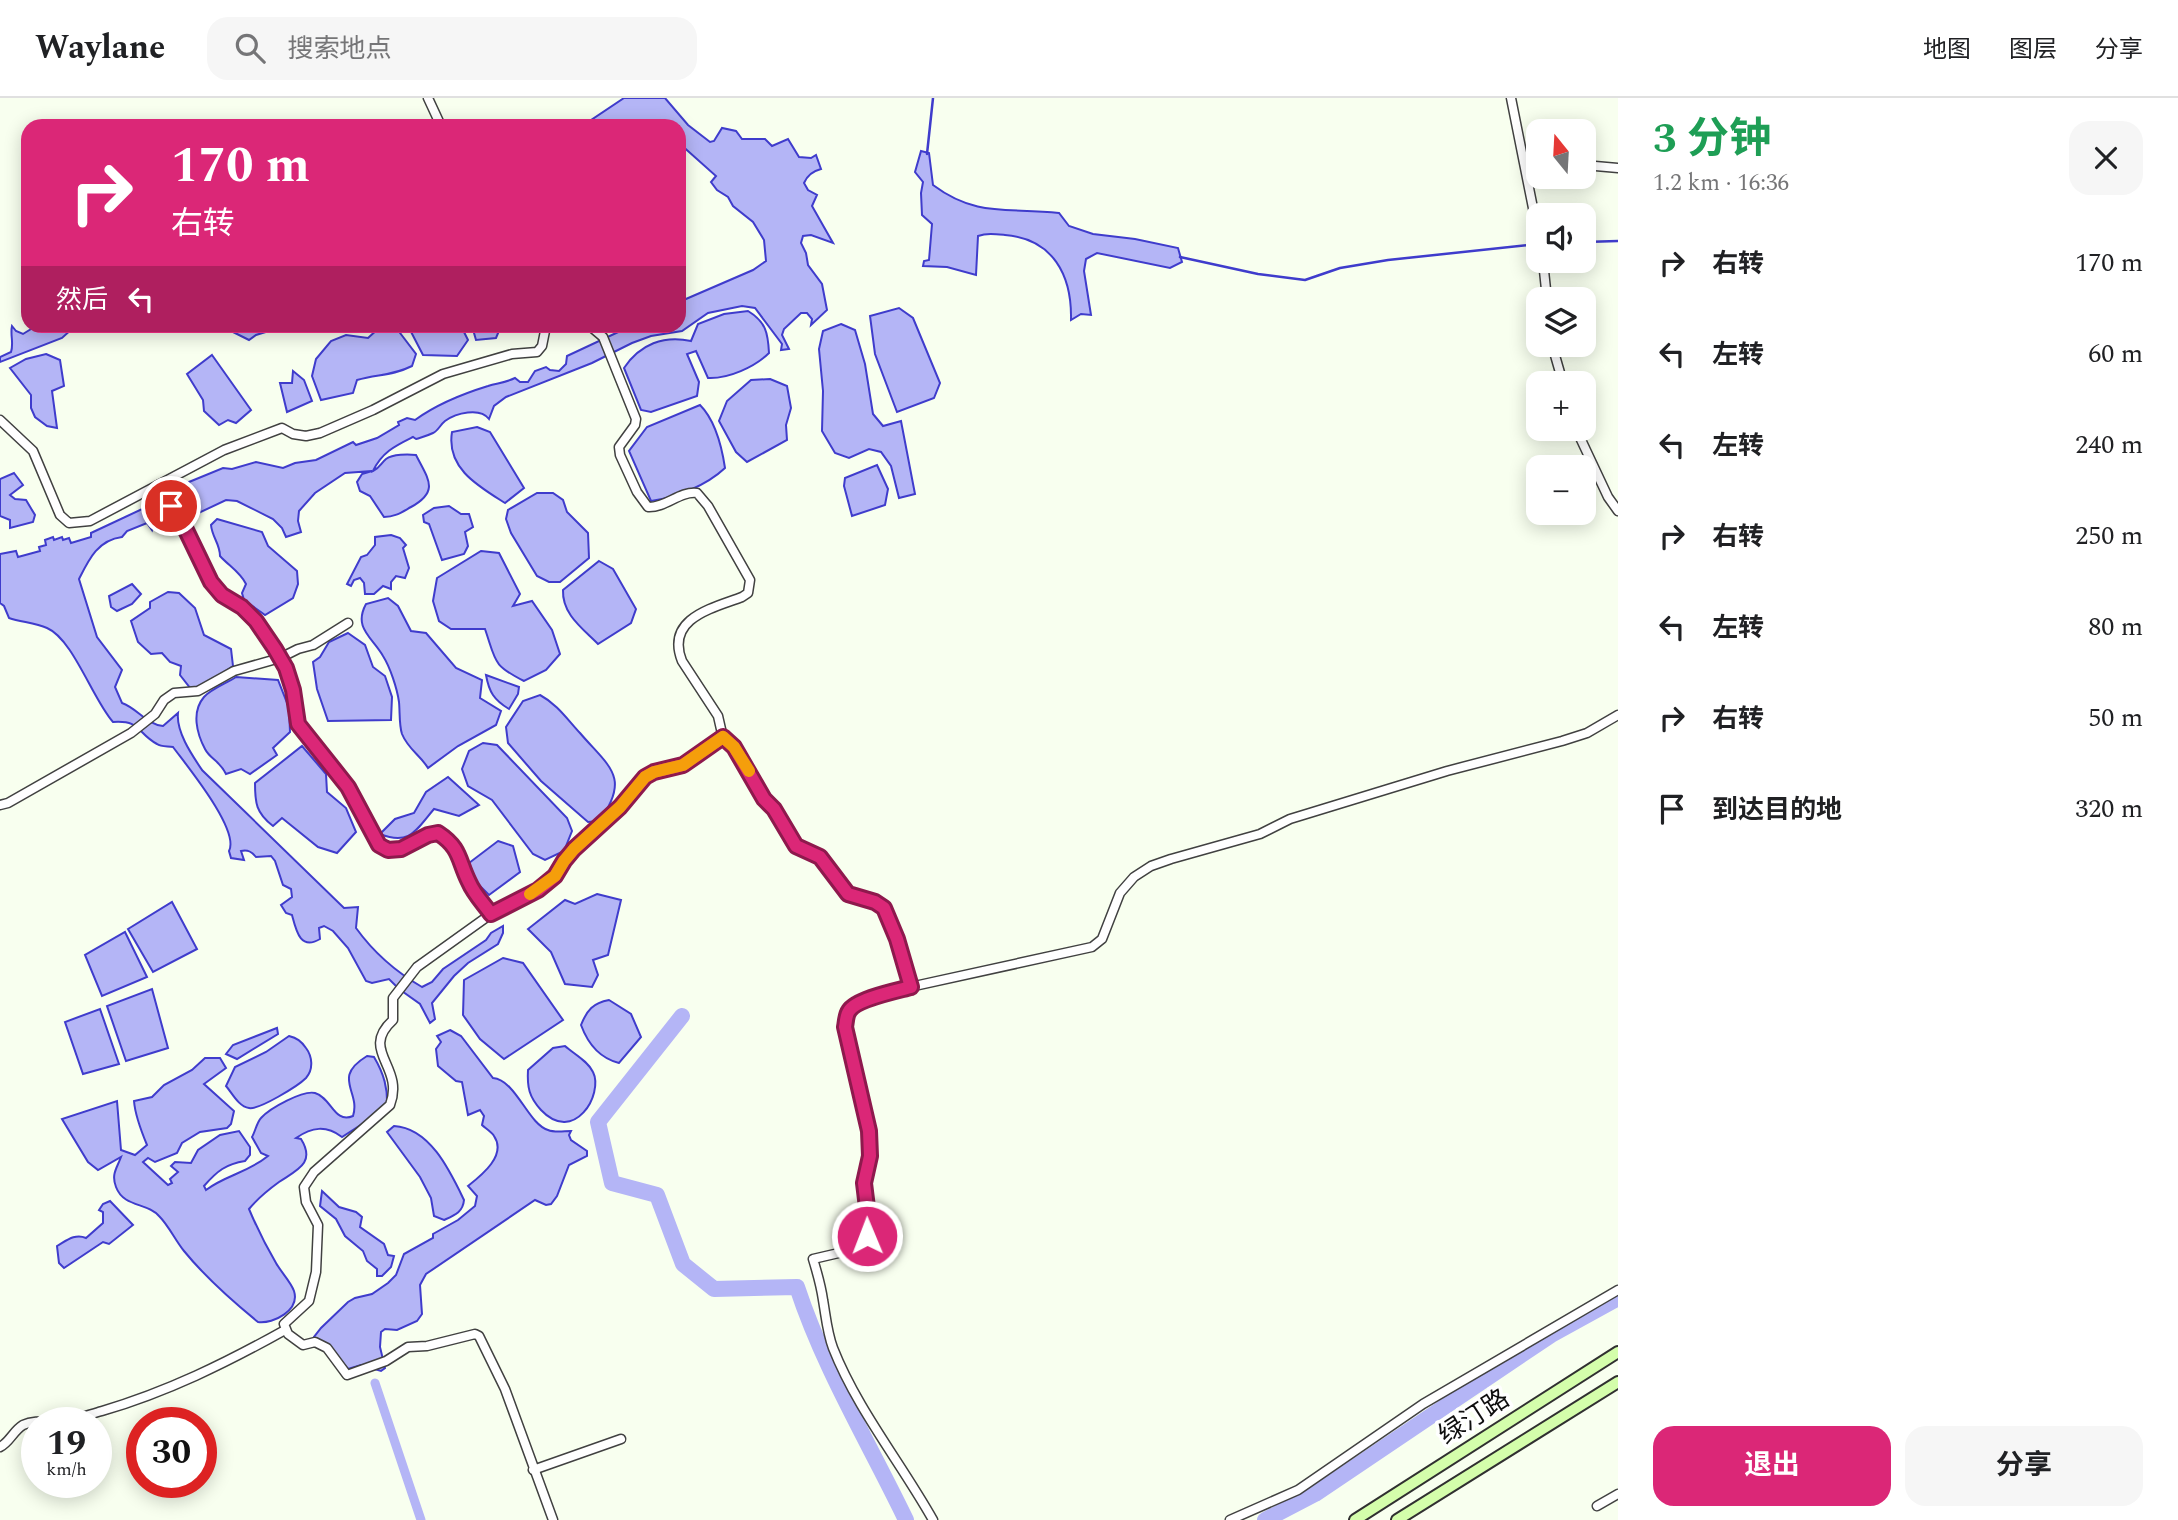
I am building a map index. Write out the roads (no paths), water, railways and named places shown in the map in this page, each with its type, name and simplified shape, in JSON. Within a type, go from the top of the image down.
[{"type":"main road","name":"绿汀路","points":[[1355,1520],[1618,1352]]},
{"type":"main road","name":"绿汀路","points":[[1397,1520],[1618,1382]]},
{"type":"street","points":[[428,98],[438,119]]},
{"type":"street","points":[[1511,98],[1532,203]]},
{"type":"street","points":[[1596,166],[1618,167]]},
{"type":"street","points":[[0,420],[33,451],[60,515],[69,523],[90,521],[225,450],[282,428],[293,434],[306,436],[320,433],[373,410],[443,374],[512,354],[537,352],[542,346],[545,333]]},
{"type":"street","points":[[598,333],[603,337],[636,419],[635,425],[619,447],[620,455],[642,501],[648,507],[656,507],[690,492],[696,493],[708,506],[750,580],[748,593],[696,615],[687,622],[679,642],[682,661],[718,716],[723,737],[734,747],[764,799],[774,809],[796,846],[820,857],[848,894],[875,902],[884,908],[897,939],[911,987]]},
{"type":"street","points":[[1582,441],[1608,497],[1618,511]]},
{"type":"street","points":[[158,485],[184,526],[211,582],[222,595],[242,607],[256,621],[280,658],[293,690],[298,724],[348,787],[379,845],[388,850],[401,849],[428,835],[438,833],[449,840],[459,854],[469,884],[491,914]]},
{"type":"street","points":[[0,805],[8,803],[131,733],[155,714],[164,700],[174,693],[198,691],[234,671],[313,645],[348,624]]},
{"type":"street","points":[[933,1520],[913,1483],[853,1391],[834,1351],[826,1329],[821,1286],[813,1259],[856,1248],[867,1236],[869,1224],[864,1183],[870,1156],[869,1131],[845,1027],[850,1009],[860,1003],[911,987],[1092,947],[1102,939],[1109,926],[1120,892],[1134,877],[1151,866],[1260,834],[1303,815],[1447,771],[1587,733],[1618,715]]},
{"type":"street","points":[[553,1520],[505,1389],[479,1336],[475,1334],[427,1346],[408,1347],[386,1361],[347,1374],[327,1348],[315,1342],[303,1345],[285,1330],[284,1324],[287,1320],[309,1301],[316,1272],[318,1225],[303,1194],[307,1181],[390,1105],[393,1097],[392,1073],[380,1048],[379,1038],[383,1029],[393,1020],[393,998],[396,992],[417,967],[491,914],[538,890],[555,876],[574,849],[620,807],[645,777],[683,765],[723,737]]},
{"type":"street","points":[[1230,1520],[1298,1490],[1423,1404],[1618,1290]]},
{"type":"street","points":[[0,1447],[10,1441],[23,1425],[66,1421],[153,1395],[191,1379],[285,1330]]},
{"type":"street","points":[[533,1470],[621,1439]]},
{"type":"street","points":[[1597,1506],[1618,1494]]},
{"type":"water","points":[[624,98],[665,98],[683,119],[592,119]]},
{"type":"water","points":[[686,123],[710,142],[714,141],[722,128],[736,131],[742,139],[765,139],[772,146],[788,139],[799,157],[811,158],[816,155],[821,169],[811,174],[804,183],[808,190],[817,195],[812,206],[833,243],[811,235],[803,236],[801,243],[808,265],[822,284],[827,310],[811,325],[812,319],[807,313],[801,313],[784,329],[782,335],[789,349],[781,350],[782,344],[755,308],[742,306],[708,313],[686,328],[686,299],[753,270],[766,261],[764,240],[753,222],[733,206],[728,197],[711,182],[716,176],[686,149]]},
{"type":"water","points":[[921,151],[929,153],[933,185],[964,202],[994,209],[1059,213],[1069,226],[1093,234],[1178,248],[1182,262],[1170,268],[1097,253],[1086,259],[1084,271],[1091,315],[1081,314],[1071,320],[1068,288],[1056,262],[1036,244],[1022,238],[994,234],[978,236],[976,275],[947,267],[923,266],[924,261],[929,260],[932,224],[922,215],[923,182],[915,172]]},
{"type":"water","points":[[899,308],[913,318],[940,383],[934,398],[897,412],[875,354],[870,316]]},
{"type":"water","points":[[748,311],[759,319],[765,329],[769,353],[741,371],[708,378],[696,351],[687,354],[699,382],[697,396],[651,412],[641,410],[624,368],[637,353],[653,343],[671,339],[691,341],[698,324],[724,314]]},
{"type":"water","points":[[841,324],[855,330],[865,364],[873,414],[883,426],[901,421],[915,494],[899,498],[891,466],[881,452],[869,449],[849,458],[835,453],[822,431],[823,391],[819,349],[823,331]]},
{"type":"water","points":[[12,326],[23,334],[68,333],[62,338],[0,362],[0,357],[11,352]]},
{"type":"water","points":[[235,333],[262,333],[249,340]]},
{"type":"water","points":[[374,333],[400,333],[416,354],[412,366],[357,380],[353,393],[321,400],[312,376],[316,359],[331,341],[346,335],[368,338]]},
{"type":"water","points":[[412,333],[464,333],[468,340],[457,356],[423,355]]},
{"type":"water","points":[[474,333],[498,333],[496,338],[476,340]]},
{"type":"water","points":[[616,333],[670,333],[632,343],[592,363],[506,397],[494,406],[489,419],[480,413],[461,414],[445,421],[433,433],[416,439],[413,437],[395,447],[385,454],[373,471],[389,457],[416,455],[429,484],[426,496],[398,514],[384,517],[370,496],[360,491],[357,482],[362,474],[372,471],[345,473],[315,493],[299,511],[301,532],[286,537],[273,519],[237,501],[226,500],[186,519],[174,516],[158,519],[154,521],[152,530],[147,523],[127,531],[122,537],[100,546],[79,579],[97,637],[122,670],[115,687],[122,703],[157,725],[163,726],[178,713],[182,735],[202,770],[344,908],[358,907],[356,928],[370,946],[394,968],[422,987],[503,926],[498,944],[468,963],[432,1003],[435,1019],[430,1023],[420,1004],[389,979],[372,983],[366,981],[348,948],[333,931],[324,926],[319,928],[320,939],[313,942],[303,941],[292,915],[286,913],[281,905],[292,897],[291,889],[283,885],[275,861],[271,856],[256,857],[246,850],[241,851],[244,860],[231,858],[227,829],[220,814],[173,747],[159,745],[134,725],[113,722],[74,657],[56,634],[42,626],[9,618],[0,603],[0,554],[16,551],[18,557],[40,551],[39,547],[46,545],[45,540],[53,537],[54,540],[69,538],[71,543],[91,537],[91,533],[155,503],[189,482],[223,468],[232,469],[256,462],[283,468],[316,460],[353,442],[356,445],[377,438],[399,425],[398,422],[407,418],[415,420],[441,404],[469,392],[515,378],[520,382],[528,382],[535,371],[546,367],[559,371],[566,364],[567,356]]},
{"type":"water","points":[[46,354],[60,360],[64,386],[52,391],[57,428],[47,426],[35,417],[31,408],[31,395],[10,368],[26,359]]},
{"type":"water","points":[[212,355],[251,410],[236,423],[228,420],[219,425],[204,411],[203,400],[187,374]]},
{"type":"water","points":[[293,371],[304,380],[312,401],[287,412],[280,383],[292,383]]},
{"type":"water","points":[[770,379],[787,386],[791,408],[786,425],[787,440],[747,462],[736,452],[719,421],[727,401],[751,380]]},
{"type":"water","points":[[700,405],[714,426],[725,468],[691,490],[651,501],[629,451],[647,427]]},
{"type":"water","points":[[477,427],[490,432],[524,488],[505,503],[466,475],[454,456],[452,432]]},
{"type":"water","points":[[877,465],[888,489],[885,505],[852,516],[844,486],[845,478]]},
{"type":"water","points":[[14,473],[23,485],[10,495],[15,499],[26,500],[35,515],[33,522],[10,528],[10,520],[0,516],[0,479]]},
{"type":"water","points":[[537,493],[553,493],[563,500],[567,512],[588,533],[589,558],[560,582],[549,582],[537,576],[511,533],[506,519],[508,510]]},
{"type":"water","points":[[449,506],[461,514],[469,514],[473,527],[465,532],[468,546],[464,554],[442,560],[423,515],[434,508]]},
{"type":"water","points":[[217,519],[262,532],[268,546],[297,571],[298,584],[293,598],[265,615],[244,600],[244,580],[220,556],[211,525]]},
{"type":"water","points":[[391,535],[400,538],[406,545],[403,548],[409,568],[405,578],[396,576],[391,582],[391,589],[383,586],[374,594],[365,594],[364,583],[360,578],[354,580],[351,586],[347,584],[361,557],[367,555],[375,545],[375,537]]},
{"type":"water","points":[[481,551],[499,553],[520,594],[513,606],[532,601],[552,630],[560,654],[546,670],[524,681],[500,666],[485,629],[451,629],[439,621],[433,601],[437,578]]},
{"type":"water","points":[[599,561],[613,569],[636,609],[631,623],[598,644],[569,613],[563,590]]},
{"type":"water","points":[[132,584],[141,594],[132,604],[117,611],[111,607],[109,596]]},
{"type":"water","points":[[168,592],[179,593],[195,608],[204,635],[231,649],[233,666],[210,682],[191,689],[180,675],[181,666],[170,662],[162,653],[151,654],[138,642],[131,621],[150,608],[150,602]]},
{"type":"water","points":[[388,598],[398,606],[411,631],[426,633],[456,668],[482,680],[480,698],[501,711],[496,725],[458,746],[428,768],[407,744],[402,734],[399,702],[393,678],[383,656],[363,626],[366,604]]},
{"type":"water","points":[[348,633],[365,645],[373,667],[385,676],[392,697],[391,720],[328,721],[317,689],[313,662],[320,657],[329,642]]},
{"type":"water","points":[[486,675],[519,687],[509,709],[493,695]]},
{"type":"water","points":[[236,677],[278,680],[289,708],[290,732],[273,748],[277,755],[250,774],[241,769],[226,774],[205,749],[197,723],[196,716],[204,697]]},
{"type":"water","points":[[540,695],[562,712],[612,773],[614,793],[599,821],[588,822],[541,781],[508,743],[506,727],[523,701]]},
{"type":"water","points":[[483,743],[497,745],[567,818],[572,831],[564,851],[545,860],[533,854],[492,800],[468,786],[462,769],[469,751]]},
{"type":"water","points":[[302,746],[326,774],[327,792],[346,808],[356,832],[337,853],[318,847],[282,818],[273,826],[263,817],[258,807],[255,783]]},
{"type":"water","points":[[448,777],[479,805],[459,816],[434,809],[412,834],[406,837],[380,834],[395,819],[414,813],[426,792]]},
{"type":"water","points":[[498,841],[513,846],[520,872],[489,895],[477,883],[469,863]]},
{"type":"water","points":[[597,894],[621,900],[608,955],[593,960],[598,975],[592,987],[565,984],[551,952],[528,929],[565,900],[575,904]]},
{"type":"water","points":[[172,902],[197,949],[153,972],[128,929]]},
{"type":"water","points":[[125,932],[147,977],[102,996],[85,955]]},
{"type":"water","points":[[503,958],[523,963],[563,1020],[504,1059],[480,1039],[463,1015],[464,980]]},
{"type":"water","points":[[152,989],[168,1048],[126,1061],[107,1006]]},
{"type":"water","points":[[609,1000],[631,1014],[641,1037],[619,1063],[606,1058],[595,1049],[581,1025],[591,1008]]},
{"type":"water","points":[[100,1009],[119,1064],[83,1074],[65,1022]]},
{"type":"water","points":[[277,1028],[278,1034],[237,1059],[226,1054],[233,1045]]},
{"type":"water","points":[[450,1030],[461,1036],[493,1078],[508,1086],[534,1120],[548,1130],[571,1131],[571,1140],[587,1151],[587,1156],[569,1165],[551,1204],[546,1205],[535,1200],[426,1274],[420,1285],[422,1314],[417,1321],[397,1330],[385,1329],[381,1332],[380,1347],[385,1368],[381,1371],[361,1365],[348,1369],[327,1346],[318,1347],[314,1337],[348,1302],[372,1294],[388,1283],[396,1275],[404,1254],[433,1238],[433,1234],[458,1220],[475,1206],[477,1196],[468,1186],[495,1157],[497,1143],[494,1136],[482,1125],[484,1116],[480,1110],[468,1115],[462,1082],[456,1081],[438,1066],[436,1049],[441,1042],[437,1036]]},
{"type":"water","points":[[289,1036],[299,1040],[308,1051],[311,1059],[309,1074],[295,1086],[254,1108],[242,1105],[226,1086],[235,1067],[266,1052]]},
{"type":"water","points":[[565,1046],[588,1064],[595,1081],[594,1092],[584,1112],[565,1122],[553,1119],[534,1101],[529,1087],[528,1070],[553,1048]]},
{"type":"water","points":[[367,1056],[374,1057],[383,1075],[387,1108],[342,1137],[319,1129],[296,1138],[301,1139],[305,1147],[305,1160],[302,1165],[267,1191],[249,1209],[258,1230],[294,1291],[295,1298],[289,1310],[271,1321],[258,1322],[248,1314],[192,1261],[159,1216],[124,1198],[116,1187],[114,1178],[121,1157],[98,1170],[88,1162],[62,1119],[117,1101],[121,1150],[135,1155],[147,1145],[134,1101],[152,1097],[164,1085],[192,1070],[205,1058],[220,1058],[226,1068],[204,1084],[234,1111],[231,1124],[227,1128],[200,1132],[182,1143],[177,1153],[155,1162],[148,1158],[143,1162],[168,1185],[178,1172],[171,1166],[175,1162],[191,1163],[198,1150],[220,1135],[239,1131],[250,1147],[250,1155],[245,1161],[227,1166],[218,1172],[204,1186],[206,1190],[268,1156],[261,1153],[252,1137],[261,1118],[287,1101],[303,1094],[315,1093],[337,1114],[347,1118],[353,1116],[354,1099],[349,1078],[356,1064]]},
{"type":"water","points":[[394,1126],[418,1134],[437,1153],[464,1200],[458,1213],[444,1220],[434,1216],[431,1198],[420,1177],[387,1132]]},
{"type":"water","points":[[322,1191],[339,1207],[356,1212],[362,1217],[360,1227],[384,1244],[388,1255],[394,1256],[391,1267],[382,1276],[377,1276],[377,1269],[367,1261],[363,1251],[345,1236],[336,1219],[320,1206]]},
{"type":"water","points":[[110,1201],[133,1225],[109,1244],[103,1242],[64,1268],[59,1263],[57,1246],[74,1237],[86,1238],[103,1223],[103,1212],[99,1210],[103,1204]]},
{"type":"waterway","points":[[927,154],[933,98]]},
{"type":"waterway","points":[[1596,242],[1618,241]]},
{"type":"waterway","points":[[1180,257],[1258,274],[1305,280],[1340,268],[1388,260],[1526,245]]},
{"type":"waterway","points":[[682,1016],[598,1122],[612,1183],[657,1195],[683,1264],[714,1289],[797,1287],[820,1347],[906,1520]]},
{"type":"waterway","points":[[1265,1520],[1315,1494],[1551,1335],[1618,1298]]},
{"type":"waterway","points":[[375,1383],[421,1520]]}]
